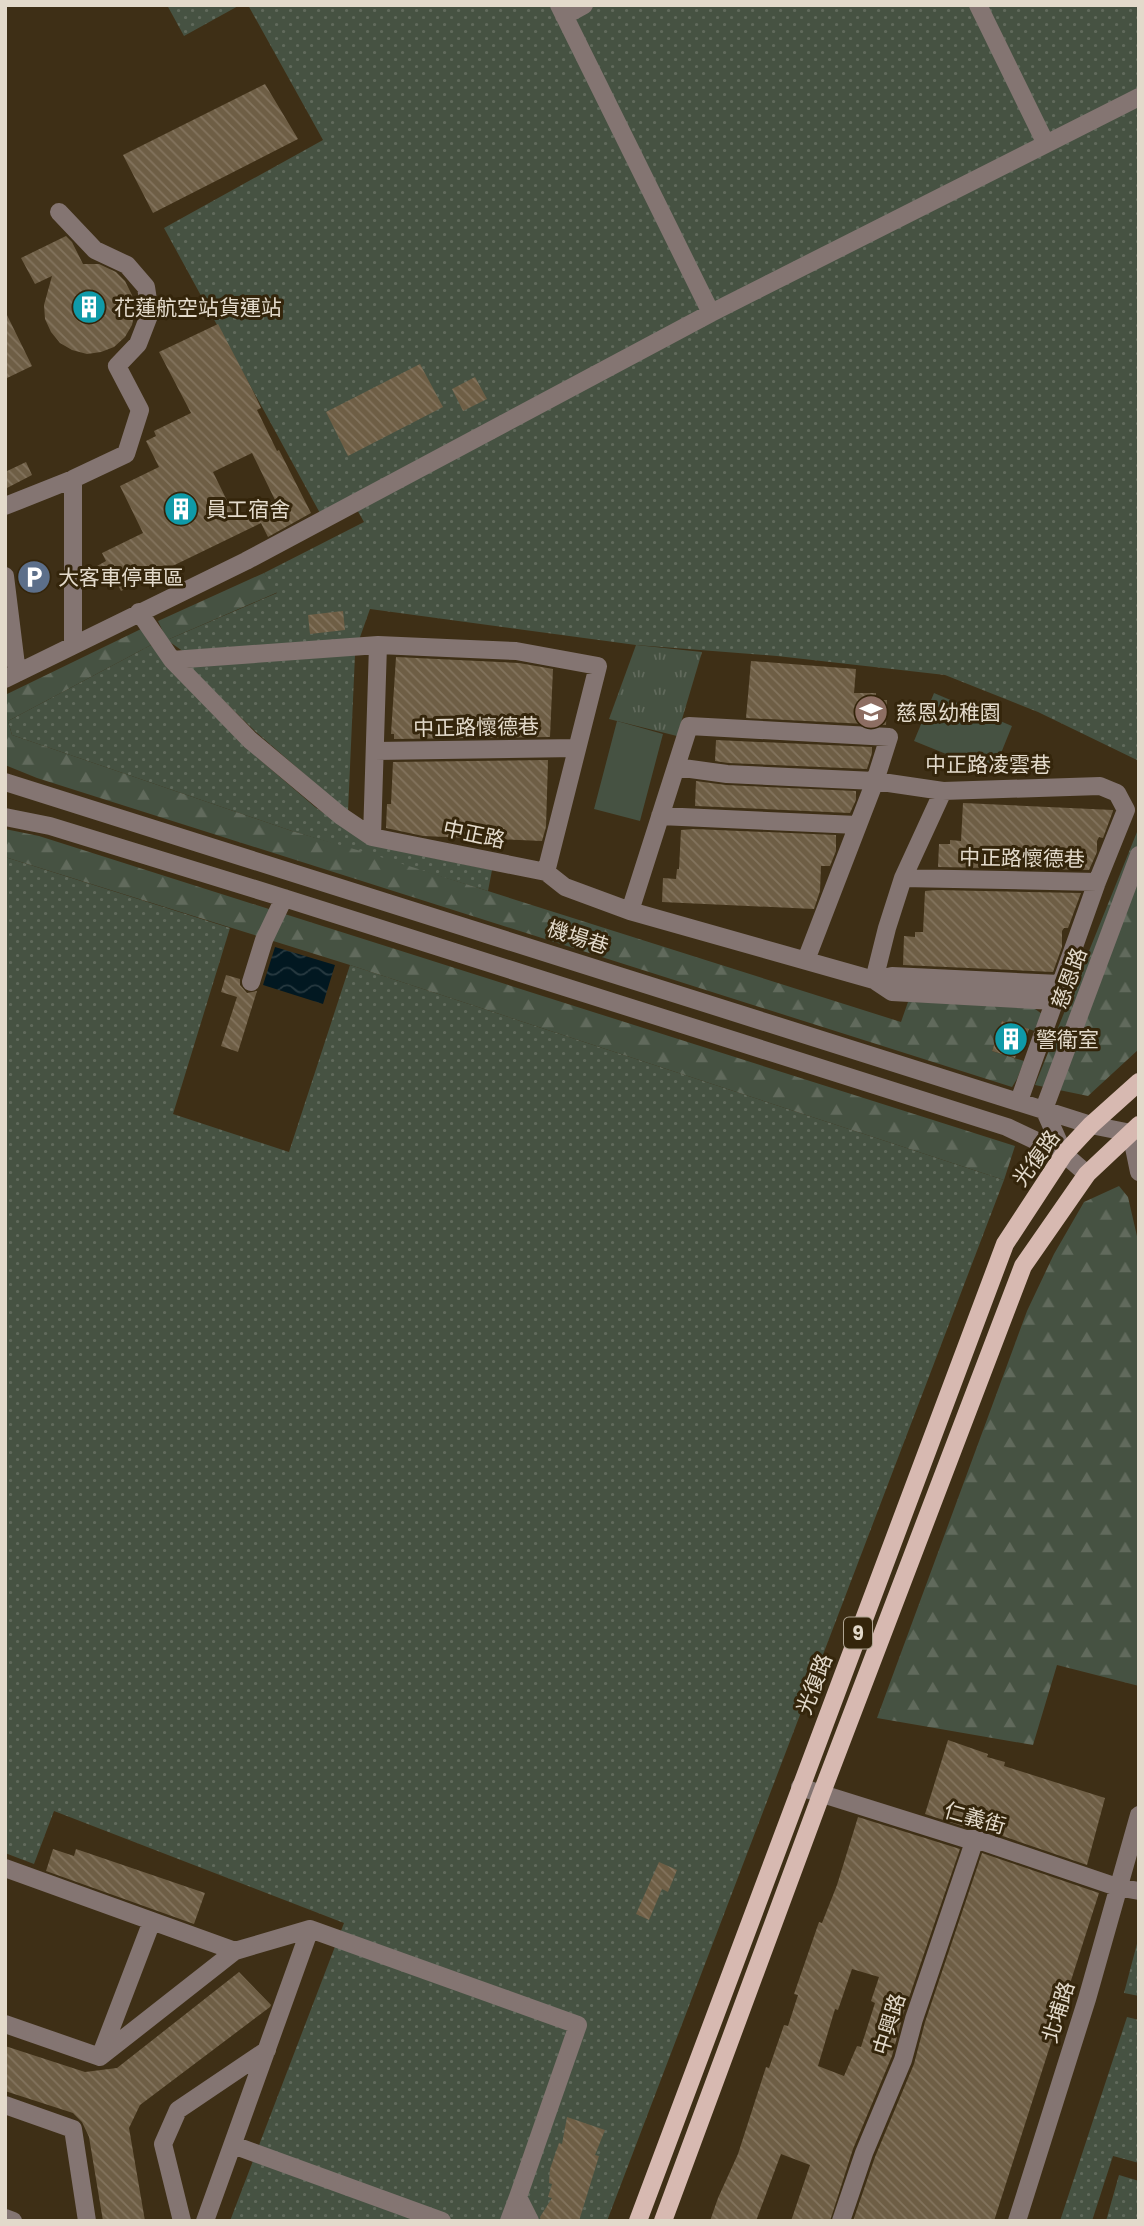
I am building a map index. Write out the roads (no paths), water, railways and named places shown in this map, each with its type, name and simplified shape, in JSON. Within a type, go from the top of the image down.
[{"type":"main road","name":"光復路","points":[[638,2221],[1005,1244],[1064,1154],[1091,1125],[1139,1082]]},
{"type":"main road","name":"9","points":[[663,2221],[821,1795],[1023,1266],[1087,1174],[1135,1129]]},
{"type":"street","points":[[584,5],[561,11],[711,313]]},
{"type":"street","points":[[978,5],[1046,144]]},
{"type":"street","points":[[5,576],[11,676],[246,561],[711,313],[1139,97]]},
{"type":"street","points":[[5,506],[126,454],[140,410],[117,366],[138,344],[150,313],[146,287],[127,265],[96,250],[59,212]]},
{"type":"street","points":[[73,479],[73,645]]},
{"type":"street","name":"中正路","points":[[139,612],[172,660],[250,740],[341,816],[372,837],[546,872],[565,887],[630,911],[874,980],[892,992],[1057,992]]},
{"type":"street","points":[[372,837],[378,645]]},
{"type":"street","points":[[172,660],[378,645],[516,651],[598,666],[546,872]]},
{"type":"street","points":[[630,911],[689,726],[889,737],[875,781],[806,960]]},
{"type":"street","name":"中正路懷德巷","points":[[375,751],[577,748]]},
{"type":"street","name":"中正路凌雲巷","points":[[676,767],[727,774],[875,781],[943,791],[1100,786],[1118,793],[1126,810],[1097,882]]},
{"type":"street","name":"機場巷","points":[[7,784],[72,801],[1091,1125],[1135,1129]]},
{"type":"street","points":[[874,980],[903,878],[943,791]]},
{"type":"street","points":[[660,816],[857,825]]},
{"type":"street","points":[[5,817],[50,827],[284,898],[1007,1127],[1064,1154],[1087,1174]]},
{"type":"street","name":"慈恩路","points":[[1044,1109],[1139,855]]},
{"type":"street","name":"中正路懷德巷","points":[[903,878],[1097,882]]},
{"type":"street","points":[[1019,1101],[1097,882]]},
{"type":"street","points":[[251,982],[264,940],[284,898]]},
{"type":"street","points":[[914,1098],[923,1070]]},
{"type":"street","points":[[1044,1109],[1064,1154]]},
{"type":"street","points":[[1135,1129],[1139,1172]]},
{"type":"street","name":"仁義街","points":[[800,1787],[966,1839],[975,1839],[1117,1887],[1139,1891]]},
{"type":"street","name":"北埔路","points":[[1017,2221],[1087,1999],[1139,1815]]},
{"type":"street","name":"中興路","points":[[841,2221],[864,2153],[903,2060],[914,2019],[975,1839]]},
{"type":"street","points":[[5,1868],[235,1951]]},
{"type":"street","points":[[100,2057],[152,1921]]},
{"type":"street","points":[[100,2057],[235,1951],[310,1929],[578,2025],[509,2221]]},
{"type":"street","points":[[205,2221],[310,1929]]},
{"type":"street","points":[[5,2024],[100,2057]]},
{"type":"street","points":[[182,2221],[163,2144],[178,2110],[267,2050]]},
{"type":"street","points":[[5,2105],[73,2129],[87,2221]]},
{"type":"street","points":[[233,2145],[442,2221]]},
{"type":"street","points":[[517,2197],[530,2221]]},
{"type":"street","points":[[5,2218],[13,2221]]},
{"type":"water","points":[[275,947],[335,965],[323,1004],[263,985]]},
{"type":"place","name":"花蓮航空站貨運站","points":[[89,307]]},
{"type":"place","name":"員工宿舍","points":[[181,509]]},
{"type":"place","name":"大客車停車區","points":[[34,577]]},
{"type":"place","name":"慈恩幼稚園","points":[[871,712]]},
{"type":"place","name":"警衛室","points":[[1011,1039]]}]
